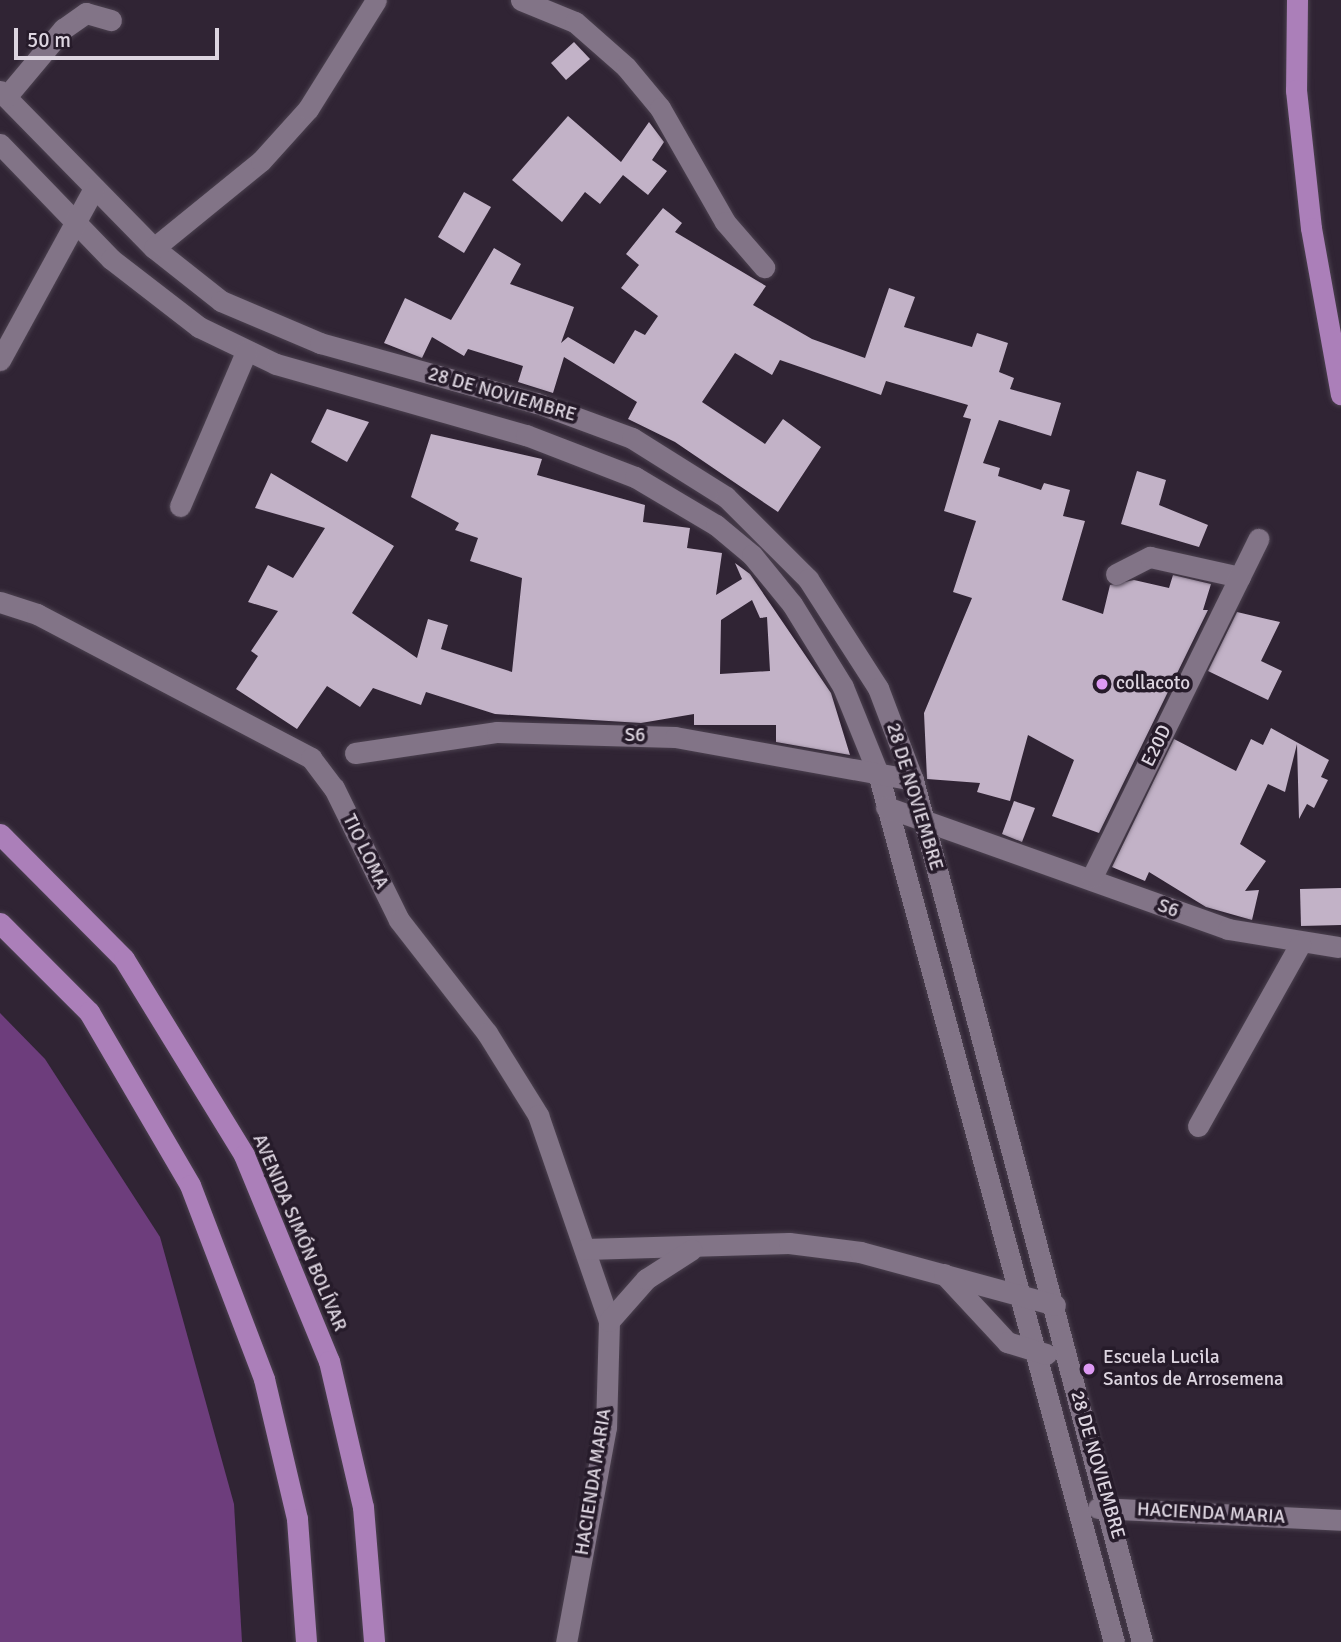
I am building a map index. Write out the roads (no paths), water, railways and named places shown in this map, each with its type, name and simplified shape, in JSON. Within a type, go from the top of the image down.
[{"type":"highway","points":[[1297,0],[1296,90],[1309,214],[1341,394]]},
{"type":"highway","name":"AVENIDA SIMÓN BOLÍVAR","points":[[0,834],[124,959],[244,1155],[328,1361],[363,1507],[374,1642]]},
{"type":"highway","points":[[0,923],[89,1012],[190,1185],[264,1379],[297,1519],[306,1642]]},
{"type":"street","points":[[155,248],[261,161],[308,109],[376,0]]},
{"type":"street","points":[[521,0],[575,22],[626,67],[660,108],[725,222],[764,267]]},
{"type":"street","points":[[3,94],[63,29],[86,13],[111,20]]},
{"type":"street","name":"28 DE NOVIEMBRE","points":[[3,94],[155,248],[221,301],[268,324],[584,418],[632,438],[726,497],[770,535],[840,624],[878,688],[913,780],[1055,1305],[1065,1353],[1111,1510],[1142,1642]]},
{"type":"street","points":[[0,144],[154,297],[246,352],[587,456],[716,525],[752,555],[819,645],[878,773],[1020,1295],[1082,1507],[1114,1642]]},
{"type":"street","points":[[0,360],[74,220],[94,188]]},
{"type":"street","points":[[180,506],[246,352]]},
{"type":"street","name":"E20D","points":[[1092,877],[1258,539]]},
{"type":"street","points":[[1116,574],[1150,557],[1240,577]]},
{"type":"street","name":"TIO LOMA","points":[[0,602],[37,614],[311,758],[334,788],[399,920],[488,1033],[538,1115],[585,1249]]},
{"type":"street","name":"S6","points":[[355,753],[497,732],[675,737],[913,780]]},
{"type":"street","name":"S6","points":[[886,807],[922,817],[1092,877],[1175,912],[1300,944],[1338,947]]},
{"type":"street","points":[[1198,1126],[1300,944]]},
{"type":"street","points":[[585,1249],[693,1249],[789,1243],[860,1252],[1055,1305]]},
{"type":"street","name":"HACIENDA MARIA","points":[[566,1642],[606,1427],[609,1321],[585,1249]]},
{"type":"street","points":[[609,1321],[646,1279],[693,1249]]},
{"type":"street","points":[[944,1274],[1007,1342],[1037,1354],[1065,1353]]},
{"type":"street","name":"HACIENDA MARIA","points":[[1082,1507],[1341,1520]]},
{"type":"place","name":"collacoto","points":[[1102,684]]},
{"type":"place","name":"Escuela Lucila Santos de Arrosemena","points":[[1089,1369]]}]
